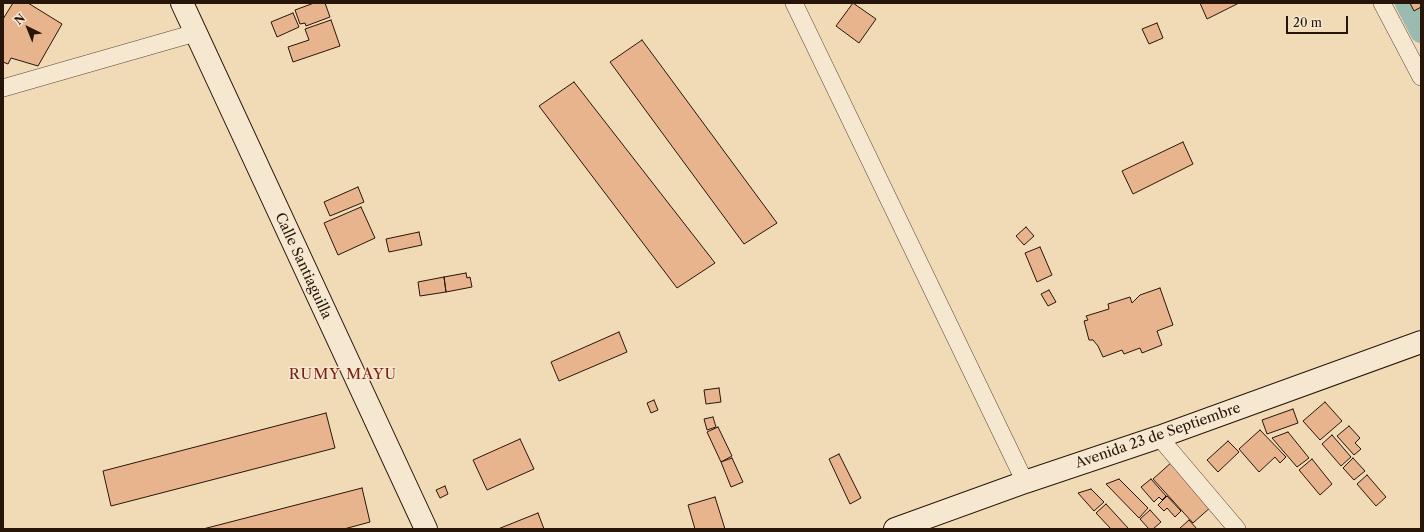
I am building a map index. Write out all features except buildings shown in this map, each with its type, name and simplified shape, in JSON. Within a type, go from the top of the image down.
[{"type":"street","name":"Calle Santiaguilla","points":[[182,3],[194,33],[426,529]]},
{"type":"street","points":[[794,3],[1025,482]]},
{"type":"street","points":[[1382,3],[1421,77]]},
{"type":"street","points":[[3,88],[194,33]]},
{"type":"street","name":"Avenida 23 de Septiembre","points":[[895,529],[1025,482],[1160,437],[1421,342]]},
{"type":"street","points":[[1160,437],[1237,529]]},
{"type":"waterway","points":[[1406,3],[1421,32]]},
{"type":"district","name":"RUMY MAYU","points":[[343,375]]}]
